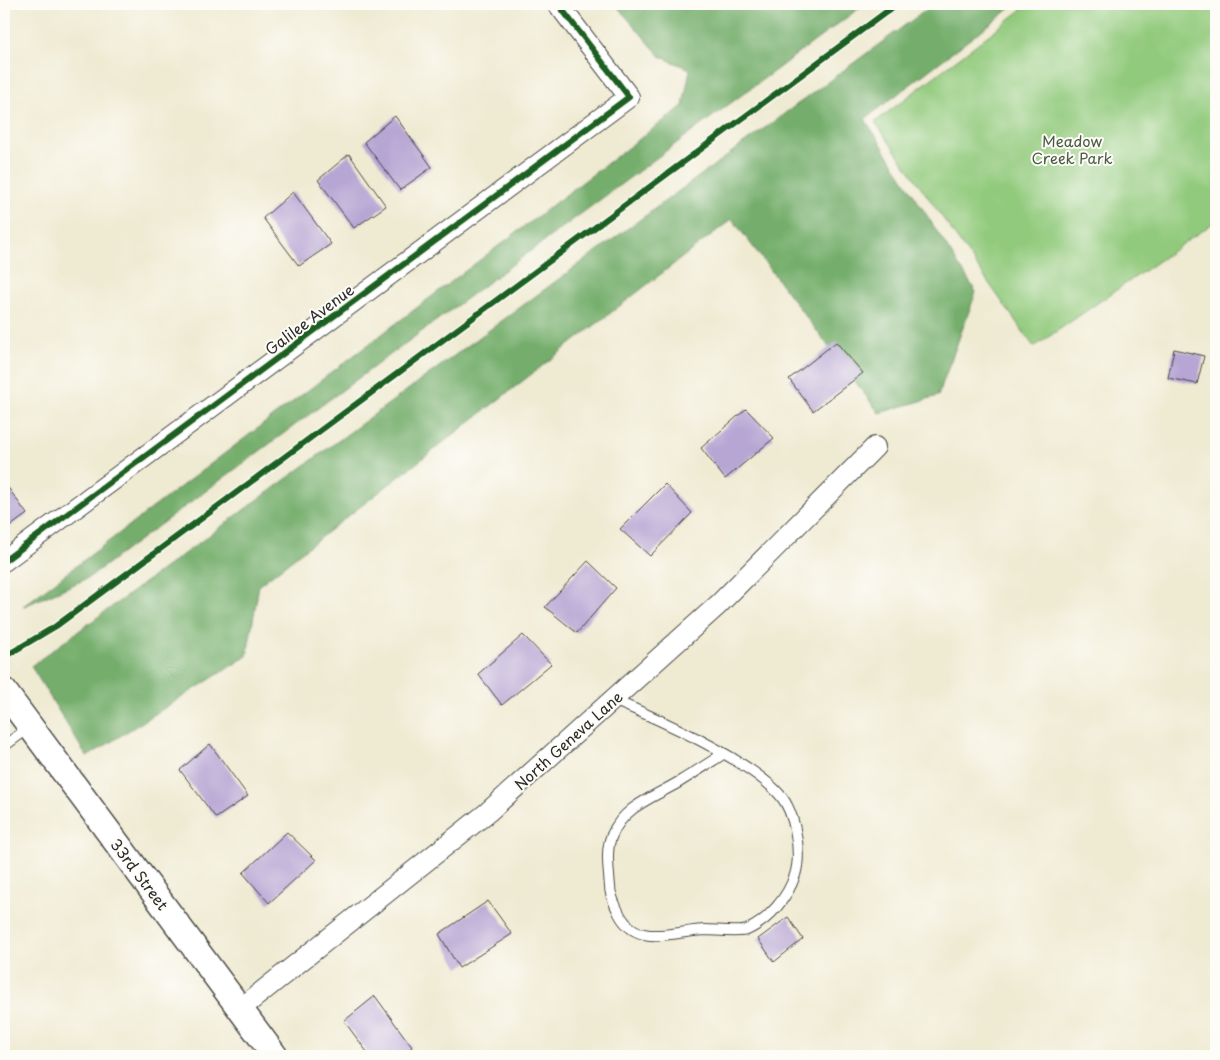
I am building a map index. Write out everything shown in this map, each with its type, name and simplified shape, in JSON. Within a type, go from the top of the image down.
[{"type":"street","name":"Galilee Avenue","points":[[4,561],[629,97],[558,4]]},
{"type":"street","name":"North Geneva Lane","points":[[240,1009],[488,812],[718,606],[875,447]]},
{"type":"street","name":"33rd Street","points":[[4,691],[275,1056]]},
{"type":"lane","points":[[613,700],[723,754],[756,774],[781,796],[796,828],[798,866],[791,888],[771,914],[746,931],[712,930],[664,935],[639,935],[621,920],[610,891],[611,836],[620,820],[636,806],[723,754]]},
{"type":"lane","points":[[4,746],[30,727]]},
{"type":"green space","points":[[615,4],[865,4],[88,578],[22,607],[683,106],[690,69],[661,57]]},
{"type":"green space","points":[[934,4],[1016,4],[865,119],[976,292],[938,396],[879,413],[732,219],[259,585],[247,656],[87,757],[31,666]]},
{"type":"green space","name":"Meadow Creek Park","points":[[1029,4],[1216,4],[1216,221],[1034,347],[875,122]]},
{"type":"building","points":[[395,116],[432,167],[400,190],[364,142]]},
{"type":"building","points":[[349,154],[386,206],[354,228],[318,180]]},
{"type":"building","points":[[293,192],[331,244],[299,266],[263,218]]},
{"type":"building","points":[[836,342],[863,373],[813,411],[789,379]]},
{"type":"building","points":[[1174,349],[1204,356],[1197,384],[1168,378]]},
{"type":"building","points":[[746,409],[774,438],[725,479],[701,448]]},
{"type":"building","points":[[4,482],[27,514],[4,531]]},
{"type":"building","points":[[665,484],[692,513],[650,556],[620,529]]},
{"type":"building","points":[[588,561],[616,588],[577,633],[545,607]]},
{"type":"building","points":[[523,635],[551,664],[502,705],[478,674]]},
{"type":"building","points":[[210,744],[248,796],[216,818],[180,770]]},
{"type":"building","points":[[287,832],[316,860],[269,903],[243,873]]},
{"type":"building","points":[[488,901],[512,934],[459,968],[439,934]]},
{"type":"building","points":[[788,917],[803,939],[774,962],[758,939]]},
{"type":"building","points":[[375,996],[412,1047],[399,1056],[370,1056],[344,1021]]},
{"type":"cycle path","points":[[4,561],[629,97],[558,4]]},
{"type":"cycle path","points":[[4,657],[56,626],[897,4]]}]
